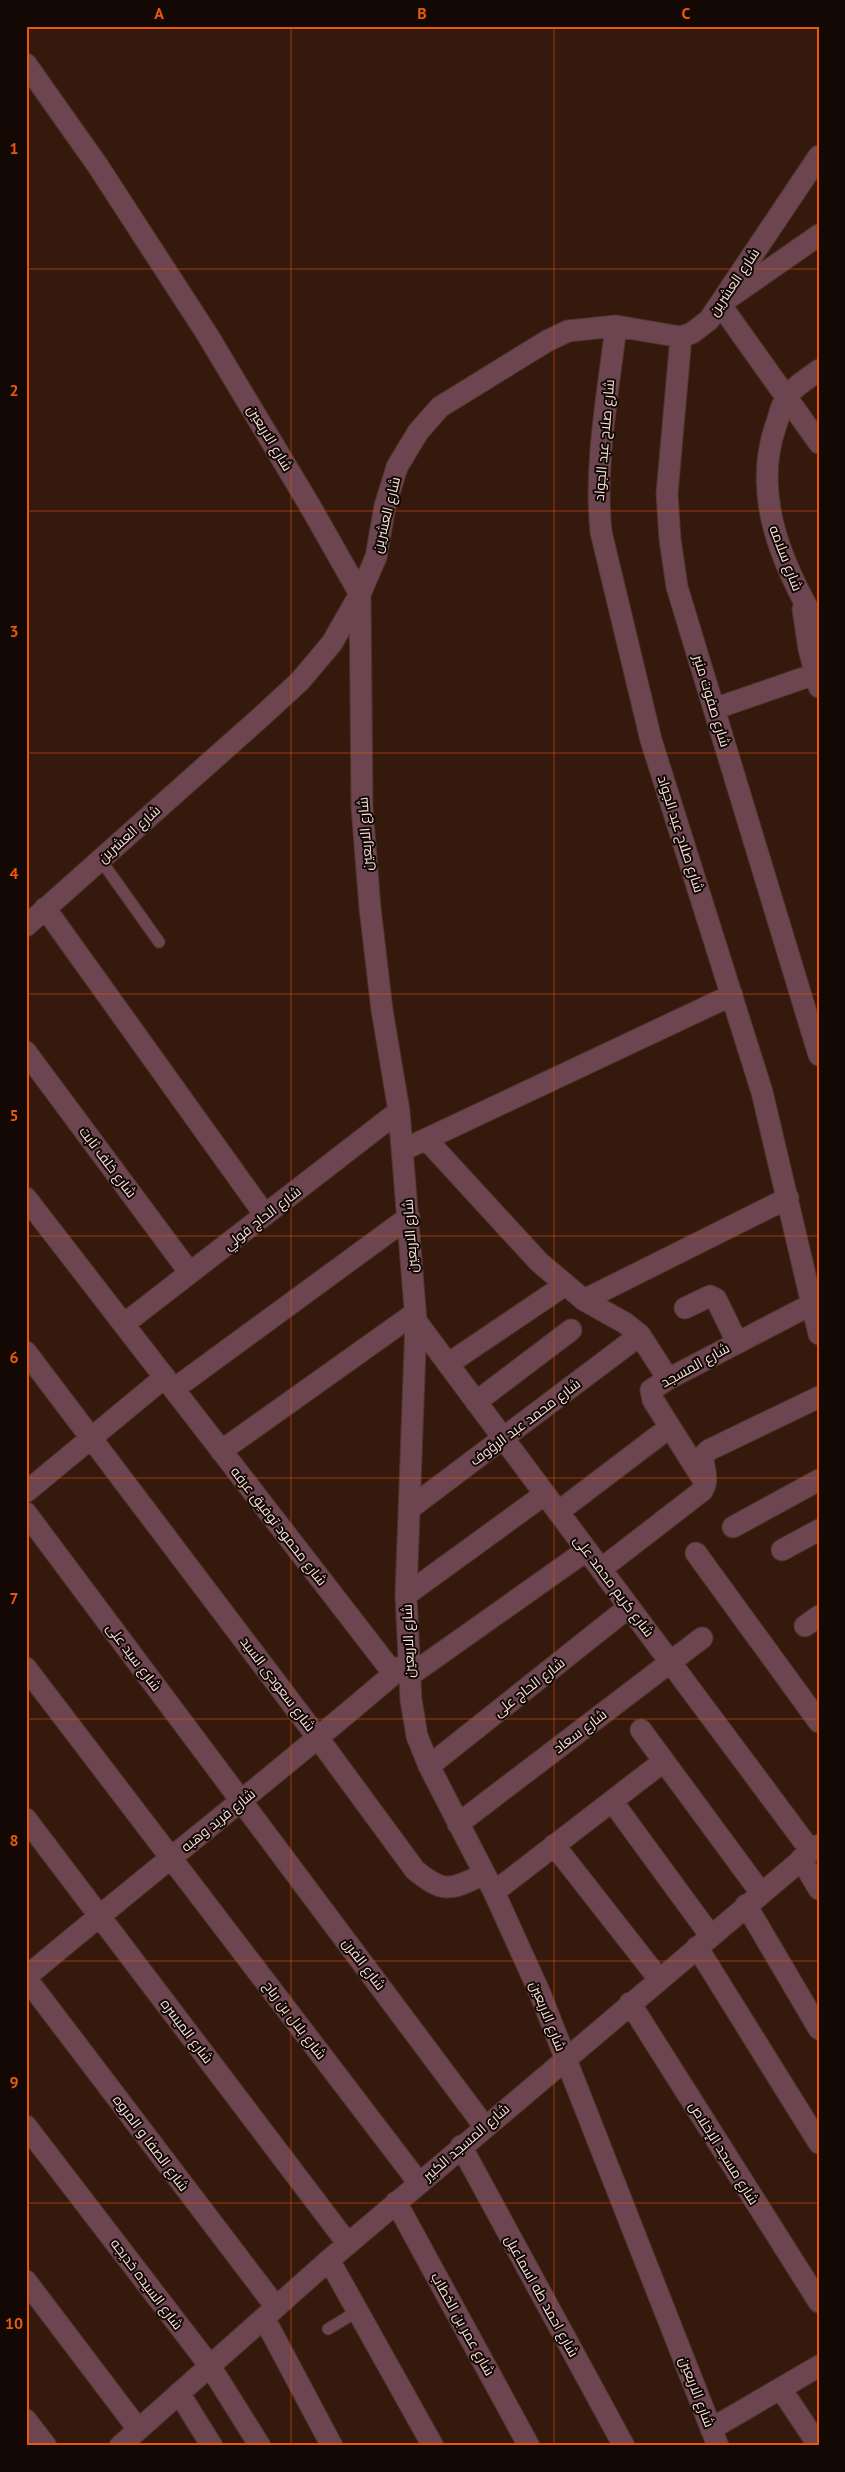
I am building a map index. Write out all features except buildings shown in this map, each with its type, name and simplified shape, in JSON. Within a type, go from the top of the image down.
[{"type":"street","name":"شارع الاربعين","points":[[26,64],[103,173],[207,334],[296,482],[360,594],[362,806],[382,1010],[399,1111],[409,1217],[415,1317],[404,1670],[417,1736],[429,1766],[489,1883],[539,1991],[715,2438]]},
{"type":"street","name":"شارع العشرين","points":[[26,926],[300,681],[332,643],[360,594],[376,557],[385,506],[397,467],[418,432],[440,407],[547,341],[568,331],[616,326],[681,337],[692,333],[709,320],[819,156]]},
{"type":"street","points":[[819,235],[720,304],[819,443]]},
{"type":"street","name":"شارع صلاح عبد الجواد","points":[[616,326],[599,472],[598,500],[601,532],[651,740],[762,1092],[819,1334]]},
{"type":"street","name":"شارع صفوت منير","points":[[681,337],[667,494],[670,539],[677,587],[819,1056]]},
{"type":"street","points":[[786,397],[819,370]]},
{"type":"street","name":"شارع سلامه","points":[[786,397],[772,438],[768,472],[770,514],[783,558],[802,599],[819,628]]},
{"type":"street","points":[[714,709],[817,680],[802,599]]},
{"type":"street","points":[[45,908],[265,1215]]},
{"type":"street","points":[[403,1150],[732,995]]},
{"type":"street","name":"شارع خلف ثابت","points":[[26,1052],[190,1273]]},
{"type":"street","name":"شارع الحاج فولي","points":[[124,1324],[399,1111]]},
{"type":"street","points":[[426,1139],[539,1262],[584,1300],[640,1335],[668,1379]]},
{"type":"street","name":"شارع محمود توفيق عرفه","points":[[26,1198],[221,1451],[404,1670]]},
{"type":"street","points":[[584,1300],[788,1198]]},
{"type":"street","points":[[26,1492],[91,1438],[409,1217]]},
{"type":"street","points":[[448,1364],[565,1285]]},
{"type":"street","points":[[685,1308],[710,1296],[716,1299],[737,1342]]},
{"type":"street","name":"شارع المسجد","points":[[706,1485],[651,1395],[651,1390],[737,1342],[812,1304]]},
{"type":"street","points":[[221,1451],[415,1317]]},
{"type":"street","name":"شارع كريم محمد على","points":[[415,1317],[810,1852],[819,1889]]},
{"type":"street","points":[[476,1402],[570,1330]]},
{"type":"street","name":"شارع محمد عبد الرؤوف","points":[[410,1509],[640,1335]]},
{"type":"street","name":"شارع سعودى السيد","points":[[26,1352],[421,1875],[442,1888],[489,1883]]},
{"type":"street","points":[[601,1569],[702,1491],[706,1485],[703,1456],[710,1450],[819,1397]]},
{"type":"street","points":[[558,1512],[670,1427]]},
{"type":"street","points":[[733,1527],[819,1480]]},
{"type":"street","points":[[406,1595],[545,1494]]},
{"type":"street","name":"شارع سيد على","points":[[26,1514],[242,1801]]},
{"type":"street","points":[[782,1550],[819,1530]]},
{"type":"street","name":"شارع فريد وهبه","points":[[26,1978],[99,1915],[404,1670],[587,1550]]},
{"type":"street","points":[[696,1553],[819,1722]]},
{"type":"street","name":"شارع الحاج على","points":[[429,1766],[629,1607]]},
{"type":"street","name":"شارع سعاد","points":[[458,1824],[702,1638]]},
{"type":"street","name":"شارع بلال بن رباح","points":[[26,1668],[418,2183]]},
{"type":"street","points":[[641,1730],[664,1761],[754,1899],[819,2029]]},
{"type":"street","points":[[489,1883],[554,1845],[664,1761]]},
{"type":"street","name":"شارع الفرن","points":[[242,1801],[485,2127]]},
{"type":"street","points":[[612,1801],[704,1941],[819,2142]]},
{"type":"street","name":"شارع الميسره","points":[[26,1819],[348,2244]]},
{"type":"street","points":[[554,1845],[659,1979]]},
{"type":"street","name":"شارع المسجد الكبير","points":[[122,2445],[418,2183],[810,1852]]},
{"type":"street","name":"شارع الصفا و المروه","points":[[26,1978],[270,2313],[332,2446]]},
{"type":"street","name":"شارع مسجد الإخلاص","points":[[630,2003],[819,2302]]},
{"type":"street","name":"شارع السيده خديجه","points":[[26,2126],[210,2366],[260,2446]]},
{"type":"street","name":"شارع احمد طه اسماعيل","points":[[461,2146],[624,2446]]},
{"type":"street","name":"شارع عمر بن الخطاب","points":[[396,2202],[529,2446]]},
{"type":"street","points":[[329,2260],[433,2446]]},
{"type":"street","points":[[26,2281],[138,2429]]},
{"type":"street","points":[[715,2438],[781,2389],[819,2366]]},
{"type":"street","points":[[781,2389],[818,2446]]},
{"type":"street","points":[[179,2393],[212,2446]]},
{"type":"street","points":[[26,2420],[46,2446]]},
{"type":"lane","points":[[100,860],[159,942]]},
{"type":"lane","points":[[328,2329],[358,2311]]}]
